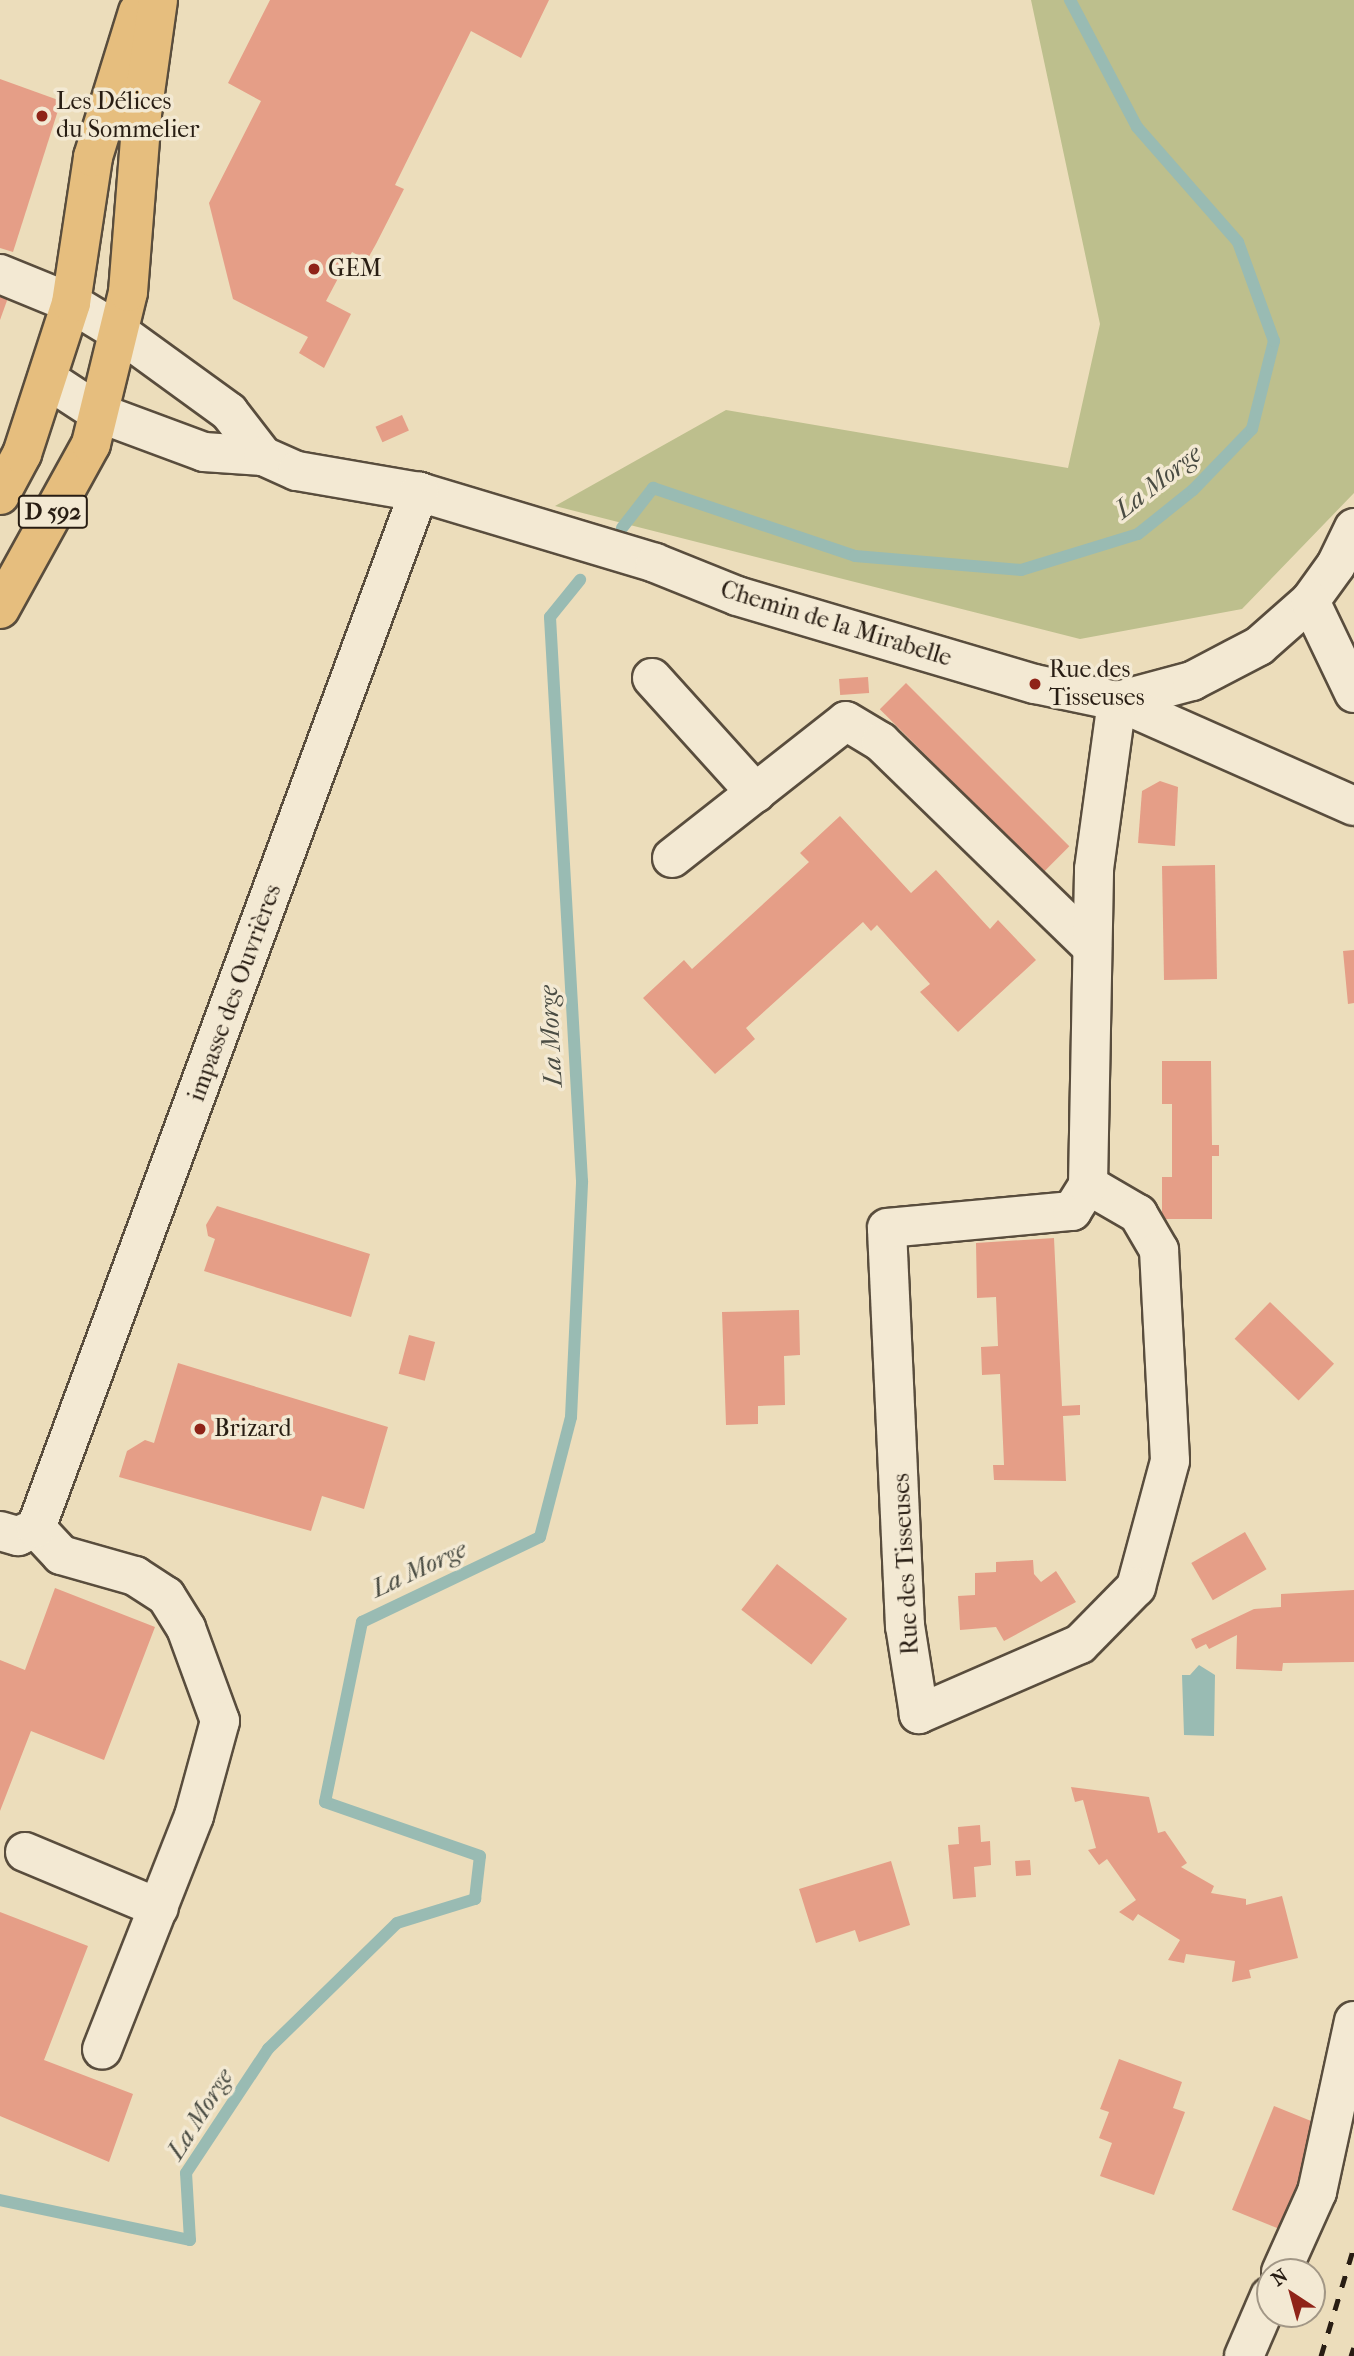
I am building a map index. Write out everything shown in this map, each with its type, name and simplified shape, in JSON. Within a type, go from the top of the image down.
[{"type":"main road","name":"D 592","points":[[0,495],[22,454],[71,303],[93,157],[145,0]]},
{"type":"main road","name":"D 592","points":[[0,609],[91,444],[128,292],[140,137],[158,0]]},
{"type":"street","name":"Chemin de la Mirabelle","points":[[0,274],[71,303],[119,332],[229,412],[263,456]]},
{"type":"street","name":"Chemin de la Mirabelle","points":[[47,379],[99,413],[204,452],[263,456],[298,471],[419,492],[655,563],[737,596],[1035,684],[1117,701],[1192,681],[1259,646],[1310,601],[1336,565],[1354,528]]},
{"type":"street","name":"impasse des Ouvrières","points":[[28,1518],[419,492]]},
{"type":"street","points":[[1310,601],[1354,694]]},
{"type":"street","points":[[652,678],[756,793]]},
{"type":"street","points":[[1088,1185],[1094,869],[1117,701],[1354,806]]},
{"type":"street","points":[[672,858],[846,721],[881,741],[1092,947]]},
{"type":"street","name":"Rue des Tisseuses","points":[[1088,1185],[1138,1214],[1159,1250],[1170,1461],[1136,1587],[1080,1644],[919,1714],[905,1626],[887,1228],[1072,1211],[1088,1185]]},
{"type":"street","points":[[28,1518],[61,1555],[135,1576],[166,1596],[186,1628],[220,1721],[194,1815],[102,2050]]},
{"type":"street","points":[[25,1852],[159,1908]]},
{"type":"street","points":[[1287,2258],[1317,2192],[1354,2021]]},
{"type":"street","points":[[1244,2356],[1256,2328]]},
{"type":"green space","points":[[1031,0],[1354,0],[1354,493],[1242,609],[1080,639],[555,506],[726,410],[1068,468],[1100,324]]},
{"type":"water","points":[[1199,1665],[1215,1675],[1214,1736],[1184,1735],[1182,1675],[1190,1675]]},
{"type":"building","points":[[270,0],[549,0],[521,58],[471,31],[395,185],[404,189],[376,244],[367,260],[352,252],[326,301],[351,314],[324,368],[299,353],[308,337],[233,299],[209,203],[261,101],[228,83]]},
{"type":"building","points":[[0,79],[61,101],[13,252],[0,248]]},
{"type":"building","points":[[0,292],[9,295],[0,320]]},
{"type":"building","points":[[402,415],[409,431],[382,442],[376,427]]},
{"type":"building","points":[[868,677],[869,693],[840,695],[839,679]]},
{"type":"building","points":[[906,683],[1069,846],[1043,873],[880,709]]},
{"type":"building","points":[[1160,781],[1178,787],[1175,846],[1138,843],[1142,791]]},
{"type":"building","points":[[840,816],[911,893],[936,870],[990,929],[998,920],[1036,960],[958,1032],[920,992],[930,984],[877,925],[871,931],[863,922],[746,1028],[755,1039],[715,1074],[643,998],[684,960],[692,969],[809,862],[800,853]]},
{"type":"building","points":[[1215,865],[1217,979],[1164,980],[1162,866]]},
{"type":"building","points":[[1354,950],[1354,1003],[1348,1004],[1343,951]]},
{"type":"building","points":[[1162,1061],[1211,1061],[1212,1145],[1219,1145],[1219,1156],[1212,1156],[1212,1219],[1162,1219],[1162,1177],[1172,1177],[1172,1104],[1162,1104]]},
{"type":"building","points":[[217,1206],[370,1254],[351,1317],[204,1271],[215,1239],[208,1236],[206,1225]]},
{"type":"building","points":[[1054,1238],[1062,1406],[1080,1405],[1080,1415],[1063,1416],[1066,1481],[994,1480],[993,1465],[1004,1465],[1000,1374],[982,1375],[981,1347],[998,1346],[996,1297],[977,1298],[976,1243]]},
{"type":"building","points":[[1270,1302],[1334,1364],[1299,1401],[1235,1339]]},
{"type":"building","points":[[799,1310],[800,1355],[784,1356],[785,1405],[758,1406],[758,1424],[726,1425],[722,1312]]},
{"type":"building","points":[[409,1335],[435,1342],[425,1381],[399,1374]]},
{"type":"building","points":[[178,1363],[388,1427],[364,1509],[322,1496],[311,1531],[119,1477],[127,1451],[145,1440],[154,1443]]},
{"type":"building","points":[[1245,1532],[1266,1569],[1213,1600],[1191,1563]]},
{"type":"building","points":[[1033,1560],[1034,1574],[1041,1582],[1056,1571],[1076,1602],[1004,1641],[996,1627],[960,1630],[958,1596],[975,1595],[975,1573],[996,1572],[996,1562]]},
{"type":"building","points":[[777,1564],[847,1619],[811,1664],[741,1610]]},
{"type":"building","points":[[55,1588],[155,1627],[104,1760],[31,1731],[0,1811],[0,1660],[25,1670]]},
{"type":"building","points":[[1354,1590],[1354,1662],[1283,1663],[1282,1671],[1236,1669],[1237,1635],[1209,1649],[1206,1644],[1196,1649],[1191,1639],[1254,1609],[1281,1607],[1281,1594]]},
{"type":"building","points":[[1071,1787],[1149,1797],[1158,1833],[1165,1831],[1187,1863],[1181,1867],[1214,1886],[1211,1893],[1246,1899],[1246,1905],[1282,1896],[1298,1958],[1249,1970],[1251,1978],[1232,1982],[1235,1961],[1186,1954],[1184,1963],[1168,1960],[1180,1940],[1138,1914],[1133,1921],[1119,1912],[1136,1900],[1107,1859],[1099,1865],[1088,1850],[1096,1848],[1083,1800],[1075,1802]]},
{"type":"building","points":[[980,1825],[981,1842],[990,1841],[991,1865],[974,1867],[976,1897],[953,1899],[948,1845],[959,1844],[958,1827]]},
{"type":"building","points":[[1030,1860],[1031,1875],[1016,1876],[1015,1861]]},
{"type":"building","points":[[891,1861],[910,1925],[859,1942],[855,1930],[816,1943],[799,1889]]},
{"type":"building","points":[[0,1912],[88,1946],[44,2060],[133,2094],[109,2162],[0,2116]]},
{"type":"building","points":[[1119,2059],[1182,2082],[1173,2108],[1185,2112],[1154,2195],[1100,2176],[1112,2143],[1099,2138],[1109,2112],[1100,2109]]},
{"type":"building","points":[[1274,2106],[1322,2125],[1280,2229],[1232,2210]]},
{"type":"waterway","name":"La Morge","points":[[622,528],[653,488],[855,556],[1021,570],[1138,534],[1193,490],[1252,429],[1274,341],[1238,242],[1137,127],[1070,0]]},
{"type":"waterway","name":"La Morge","points":[[0,2200],[190,2240],[186,2173],[268,2049],[397,1923],[475,1899],[480,1856],[325,1802],[362,1622],[540,1537],[571,1417],[582,1181],[550,617],[580,580]]},
{"type":"railway","points":[[1321,2356],[1354,2247]]},
{"type":"railway","points":[[1351,2356],[1354,2347]]},
{"type":"place","name":"Les Délices du Sommelier","points":[[42,116]]},
{"type":"place","name":"GEM","points":[[314,269]]},
{"type":"place","name":"Rue des Tisseuses","points":[[1035,684]]},
{"type":"place","name":"Brizard","points":[[200,1429]]}]
